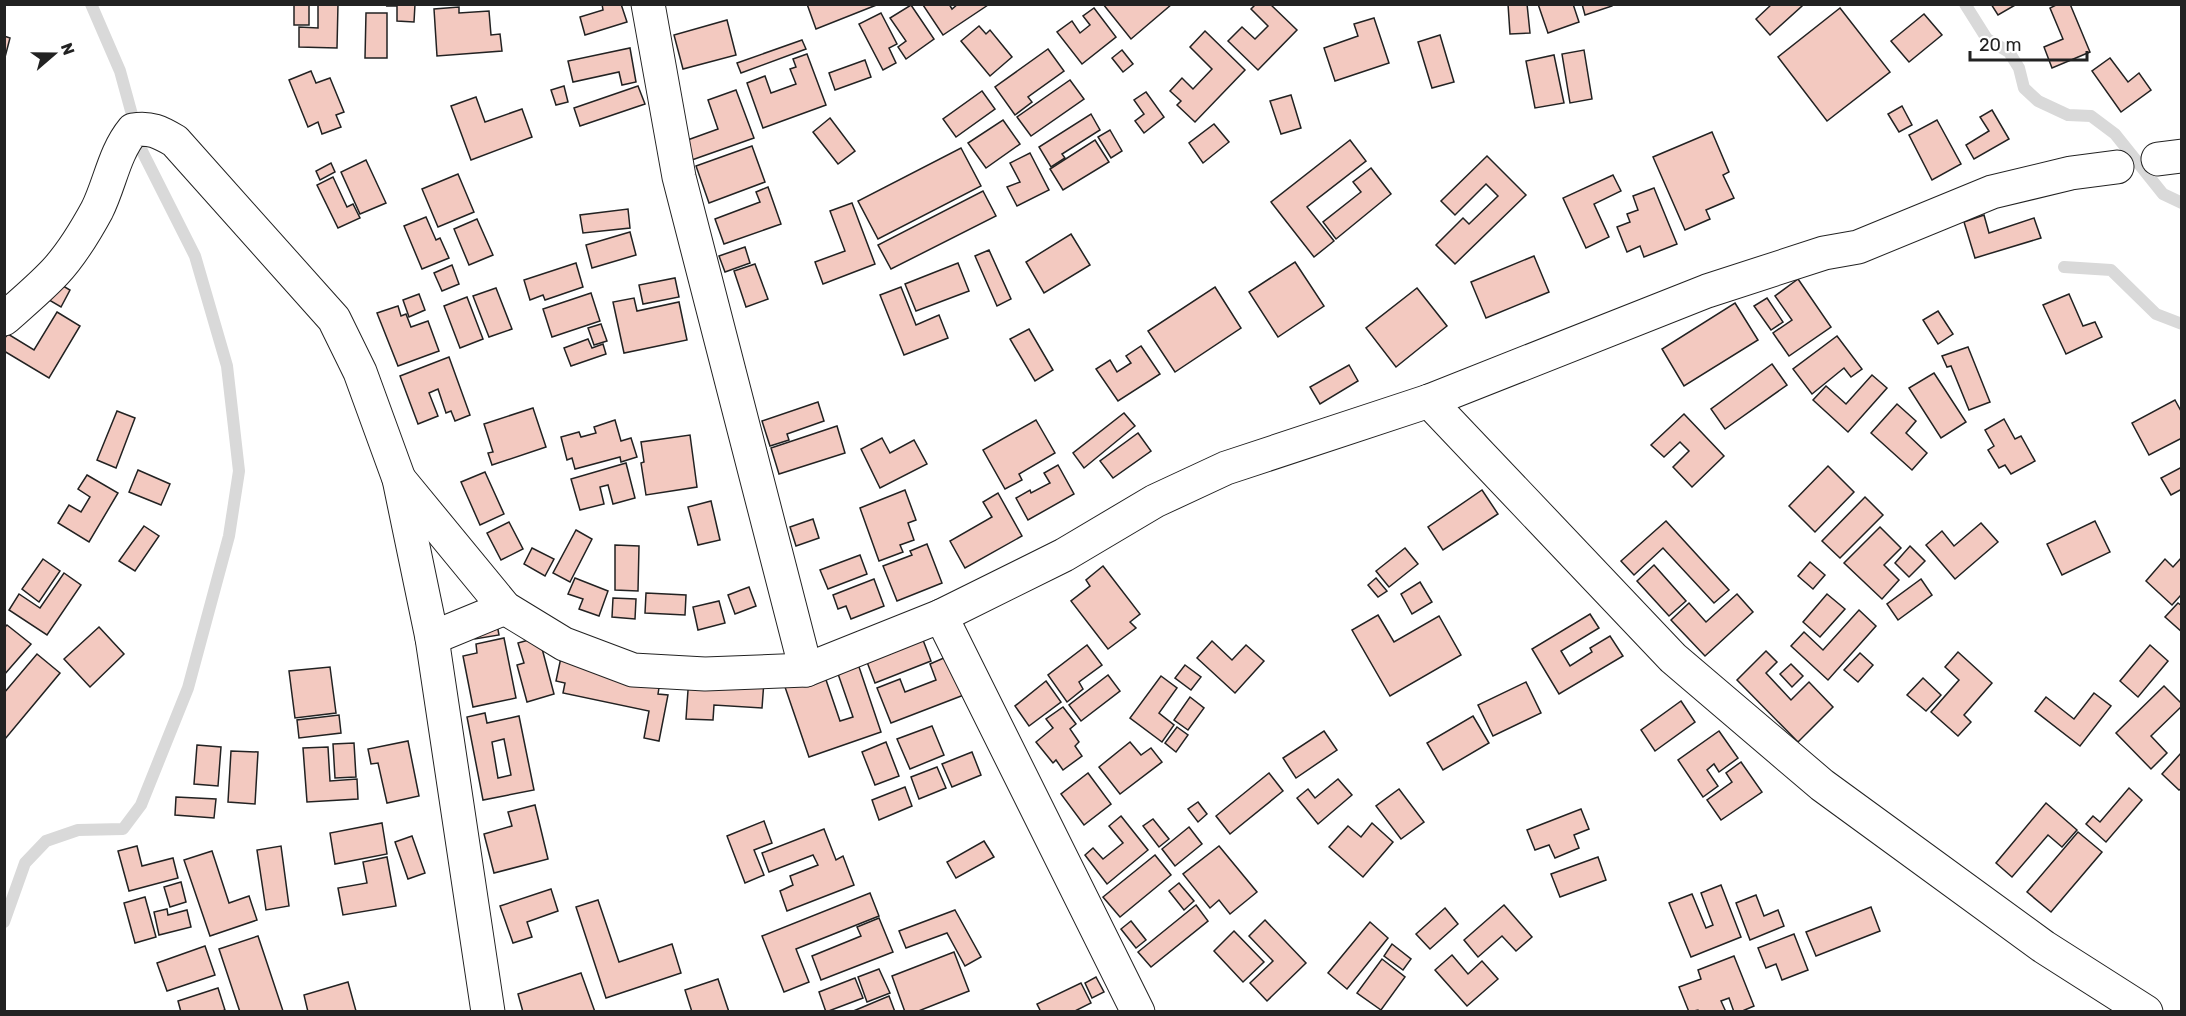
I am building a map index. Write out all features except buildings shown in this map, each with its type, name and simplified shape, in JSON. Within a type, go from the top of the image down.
[{"type":"street","points":[[648,4],[679,177],[806,670]]},
{"type":"street","points":[[4,320],[56,271],[82,237],[98,207],[128,135],[133,130],[144,128],[155,129],[175,141],[334,319],[360,372],[399,479],[432,638],[488,1011]]},
{"type":"street","points":[[399,479],[505,608],[564,644],[633,670],[705,674],[806,670],[942,616],[1064,555],[1155,501],[1226,468],[1429,400],[1707,291],[1824,253],[1858,247],[1992,192],[2072,173],[2117,167]]},
{"type":"street","points":[[1429,400],[1673,658],[1690,673],[1822,785],[2044,947],[2146,1011]]},
{"type":"street","points":[[432,638],[505,608]]},
{"type":"street","points":[[942,616],[1138,1011]]},
{"type":"waterway","points":[[4,922],[25,863],[46,841],[78,830],[123,829],[141,805],[188,688],[229,536],[239,471],[227,366],[195,256],[142,151],[120,71],[91,4]]},
{"type":"waterway","points":[[1965,4],[1987,39],[2009,52],[2019,68],[2024,88],[2038,101],[2068,115],[2091,116],[2115,134],[2163,194],[2182,203]]},
{"type":"waterway","points":[[2064,267],[2111,270],[2156,314],[2182,324]]}]
